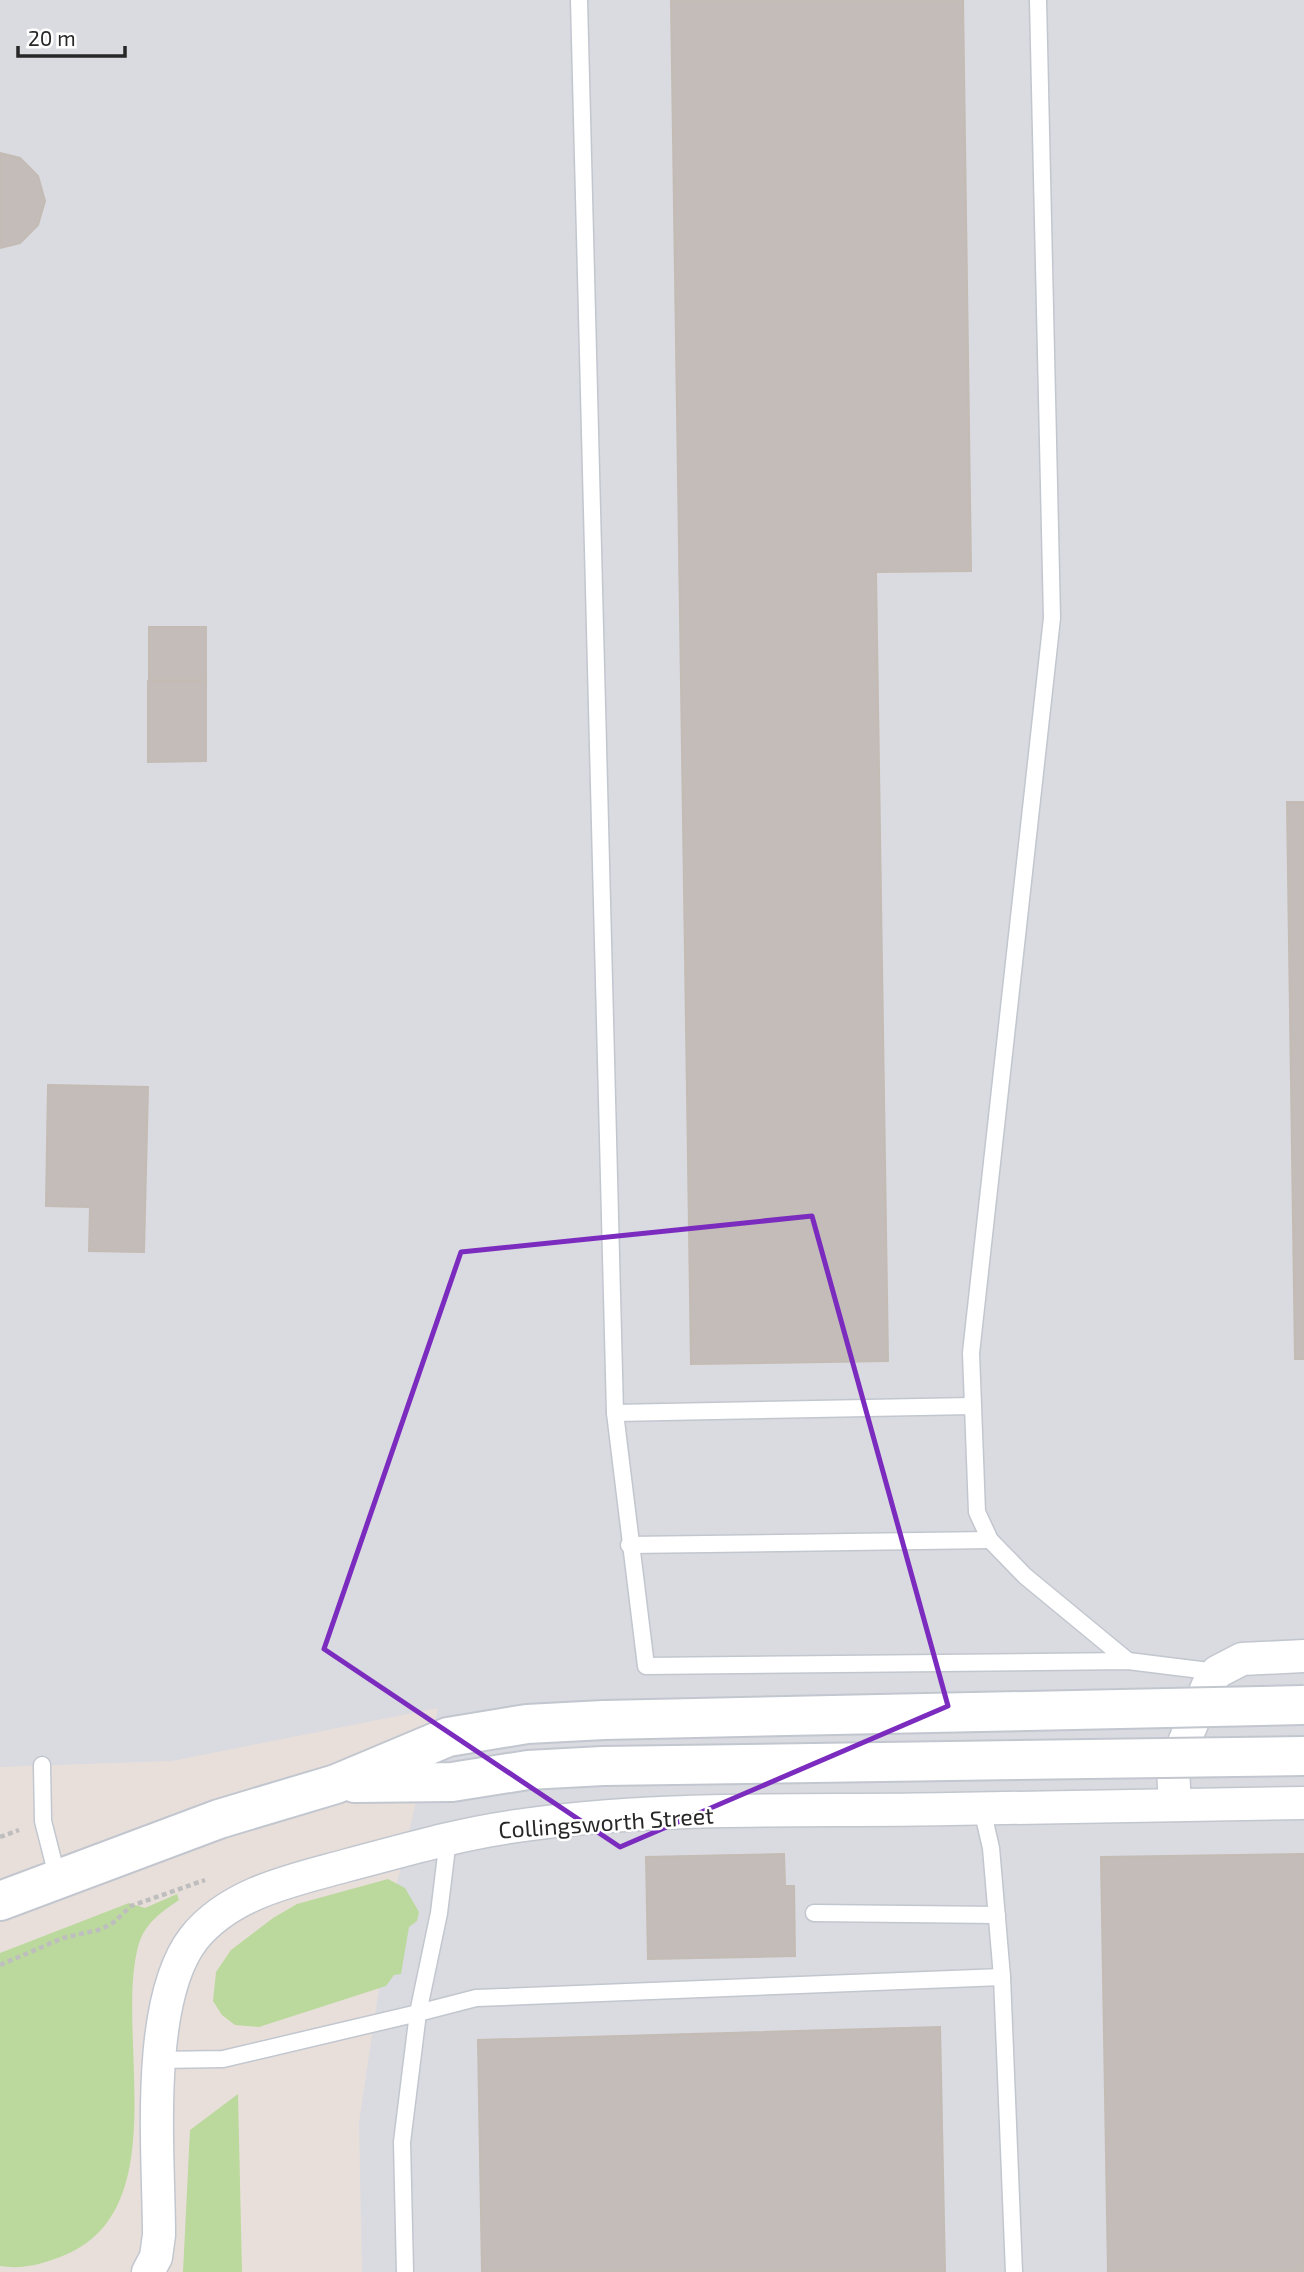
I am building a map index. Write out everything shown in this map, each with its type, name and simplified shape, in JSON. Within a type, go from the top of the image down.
[{"type":"main road","points":[[7,1904],[58,1880],[219,1819],[336,1784],[448,1737],[527,1724],[604,1720],[1304,1705]]},
{"type":"main road","points":[[336,1784],[453,1782],[528,1770],[603,1766],[1304,1756]]},
{"type":"street","points":[[1175,1805],[1173,1769],[1208,1685],[1217,1672],[1242,1659],[1304,1656]]},
{"type":"street","name":"Collingsworth Street","points":[[148,2272],[156,2257],[159,2235],[159,2060],[162,2021],[178,1966],[194,1938],[219,1913],[249,1896],[292,1880],[448,1839],[557,1821],[678,1814],[1304,1803]]},
{"type":"lane","points":[[579,0],[615,1413],[629,1545],[646,1666],[1128,1661],[1217,1672]]},
{"type":"lane","points":[[1038,0],[1052,618],[971,1353],[977,1512],[989,1540],[1025,1576],[1128,1661]]},
{"type":"lane","points":[[615,1413],[972,1406]]},
{"type":"lane","points":[[629,1545],[989,1540]]},
{"type":"lane","points":[[41,1765],[43,1821],[58,1880]]},
{"type":"lane","points":[[982,1809],[991,1848],[1002,1978],[1014,2272]]},
{"type":"lane","points":[[405,2272],[402,2142],[418,2013],[439,1913],[448,1839]]},
{"type":"lane","points":[[814,1913],[997,1915]]},
{"type":"lane","points":[[159,2060],[223,2059],[476,1998],[1002,1978]]},
{"type":"path","points":[[0,1837],[20,1829]]},
{"type":"highlighted area","points":[[812,1216],[948,1706],[620,1847],[324,1649],[461,1252]]},
{"type":"shaded area","points":[[0,0],[1304,0],[1304,2272],[362,2272],[359,2122],[391,1909],[438,1708],[172,1761],[0,1767]]},
{"type":"green space","points":[[388,1879],[405,1888],[419,1912],[417,1921],[409,1927],[401,1974],[394,1975],[386,1986],[259,2027],[235,2025],[222,2015],[213,2001],[216,1972],[231,1950],[273,1918],[297,1904]]},
{"type":"green space","points":[[177,1894],[179,1900],[149,1925],[138,1947],[133,1983],[134,2116],[131,2159],[120,2198],[100,2231],[67,2254],[35,2265],[0,2266],[0,1953],[129,1903],[145,1908]]},
{"type":"green space","points":[[238,2094],[242,2272],[183,2272],[190,2130]]},
{"type":"building","points":[[671,0],[963,0],[971,571],[876,572],[888,1361],[691,1364]]},
{"type":"building","points":[[0,153],[20,158],[38,176],[45,201],[38,225],[20,243],[0,248]]},
{"type":"building","points":[[149,627],[206,627],[206,680],[149,680]]},
{"type":"building","points":[[148,681],[206,681],[206,761],[148,762]]},
{"type":"building","points":[[1287,802],[1304,802],[1304,1359],[1295,1359]]},
{"type":"building","points":[[48,1085],[148,1087],[144,1252],[89,1251],[90,1207],[46,1206]]},
{"type":"building","points":[[784,1854],[785,1886],[794,1886],[795,1956],[648,1959],[646,1857]]},
{"type":"building","points":[[1304,1854],[1304,2272],[1108,2272],[1101,1857]]},
{"type":"building","points":[[940,2027],[945,2272],[482,2272],[478,2040]]}]
